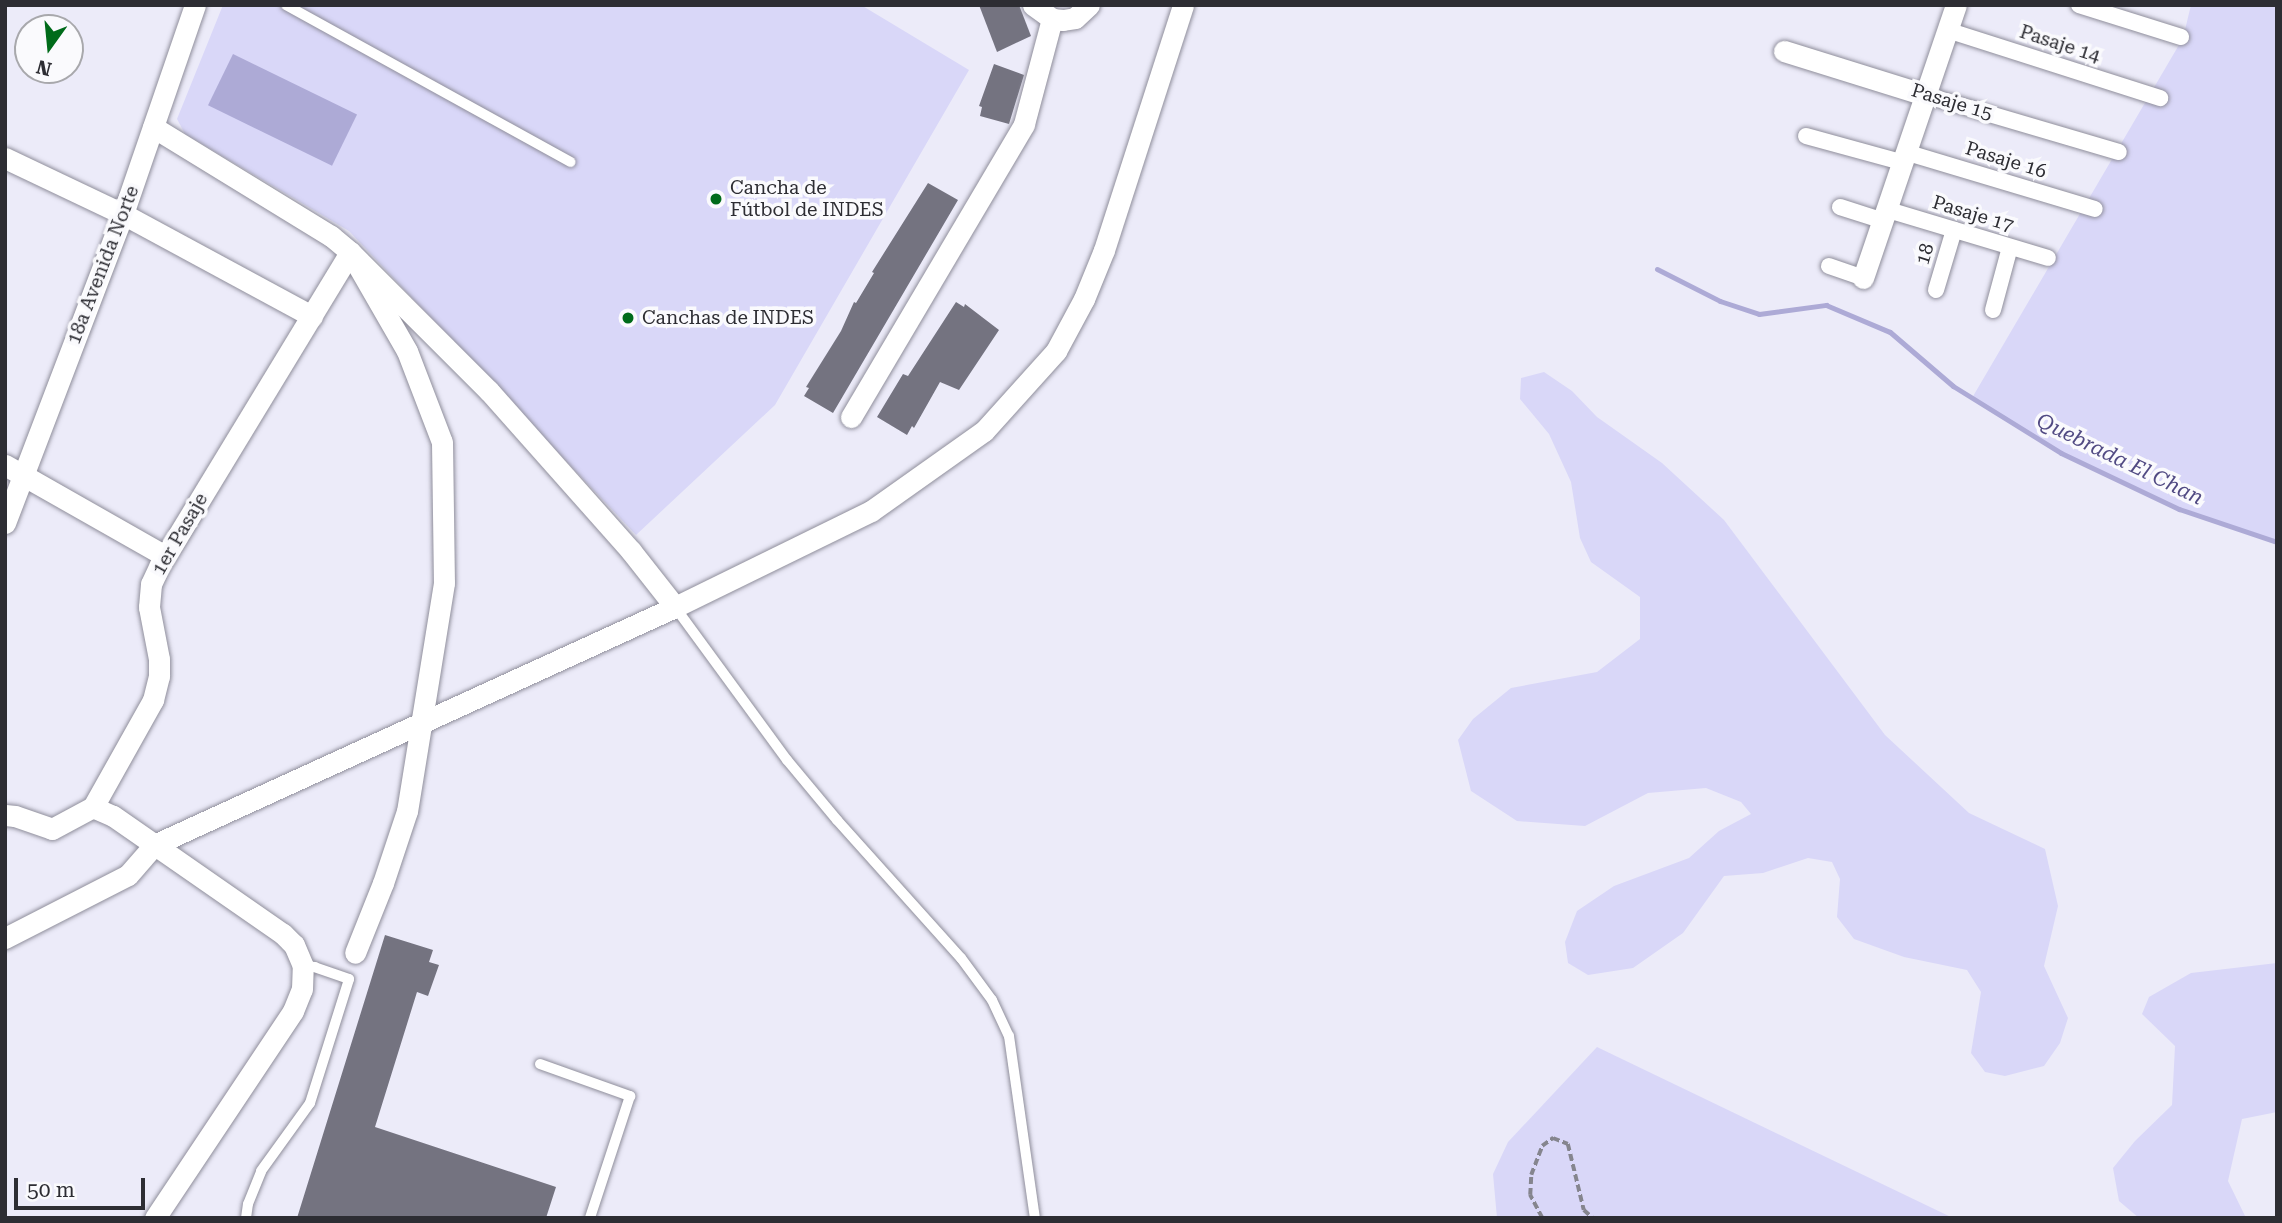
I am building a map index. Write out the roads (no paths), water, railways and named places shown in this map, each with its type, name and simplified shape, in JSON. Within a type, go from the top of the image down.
[{"type":"street","name":"18a Avenida Norte","points":[[5,523],[14,470],[123,214],[195,5]]},
{"type":"street","points":[[1033,5],[1052,19],[1075,18],[1089,5]]},
{"type":"street","points":[[5,937],[128,876],[154,845],[675,607],[871,511],[984,430],[1056,351],[1084,299],[1104,250],[1183,5]]},
{"type":"street","points":[[1829,265],[1863,278],[1956,5]]},
{"type":"street","points":[[2080,5],[2181,37]]},
{"type":"street","points":[[852,417],[1024,124],[1052,19]]},
{"type":"street","name":"Pasaje 14","points":[[1947,30],[2160,98]]},
{"type":"street","name":"Pasaje 15","points":[[1784,51],[2119,152]]},
{"type":"street","points":[[153,127],[331,236],[350,252],[489,391],[631,551],[675,607]]},
{"type":"street","name":"Pasaje 16","points":[[1805,136],[1903,157],[2095,209]]},
{"type":"street","points":[[5,158],[123,214],[312,316]]},
{"type":"street","name":"Pasaje 17","points":[[1840,207],[1954,230],[2048,258]]},
{"type":"street","name":"18","points":[[1936,290],[1954,230]]},
{"type":"street","points":[[1993,310],[2010,247]]},
{"type":"street","points":[[350,252],[407,351],[442,443],[444,583],[407,811],[383,883],[355,953]]},
{"type":"street","name":"1er Pasaje","points":[[93,807],[153,700],[159,677],[159,659],[149,607],[151,584],[165,556],[350,252]]},
{"type":"street","points":[[14,470],[165,556]]},
{"type":"street","points":[[5,815],[52,830],[93,807],[113,816],[282,934],[294,945],[303,966],[302,989],[293,1012],[155,1218]]},
{"type":"lane","points":[[286,5],[570,162]]},
{"type":"lane","points":[[675,607],[787,760],[961,958],[992,1000],[1009,1036],[1035,1218]]},
{"type":"lane","points":[[246,1218],[248,1204],[261,1171],[310,1103],[349,979],[315,967],[303,966]]},
{"type":"lane","points":[[540,1064],[631,1096],[590,1218]]},
{"type":"waterway","name":"Quebrada El Chan","points":[[1657,269],[1720,301],[1759,314],[1826,305],[1890,332],[1953,386],[2061,453],[2179,509],[2277,542]]},
{"type":"place","name":"Cancha de Fútbol de INDES","points":[[716,199]]},
{"type":"place","name":"Canchas de INDES","points":[[628,318]]}]
